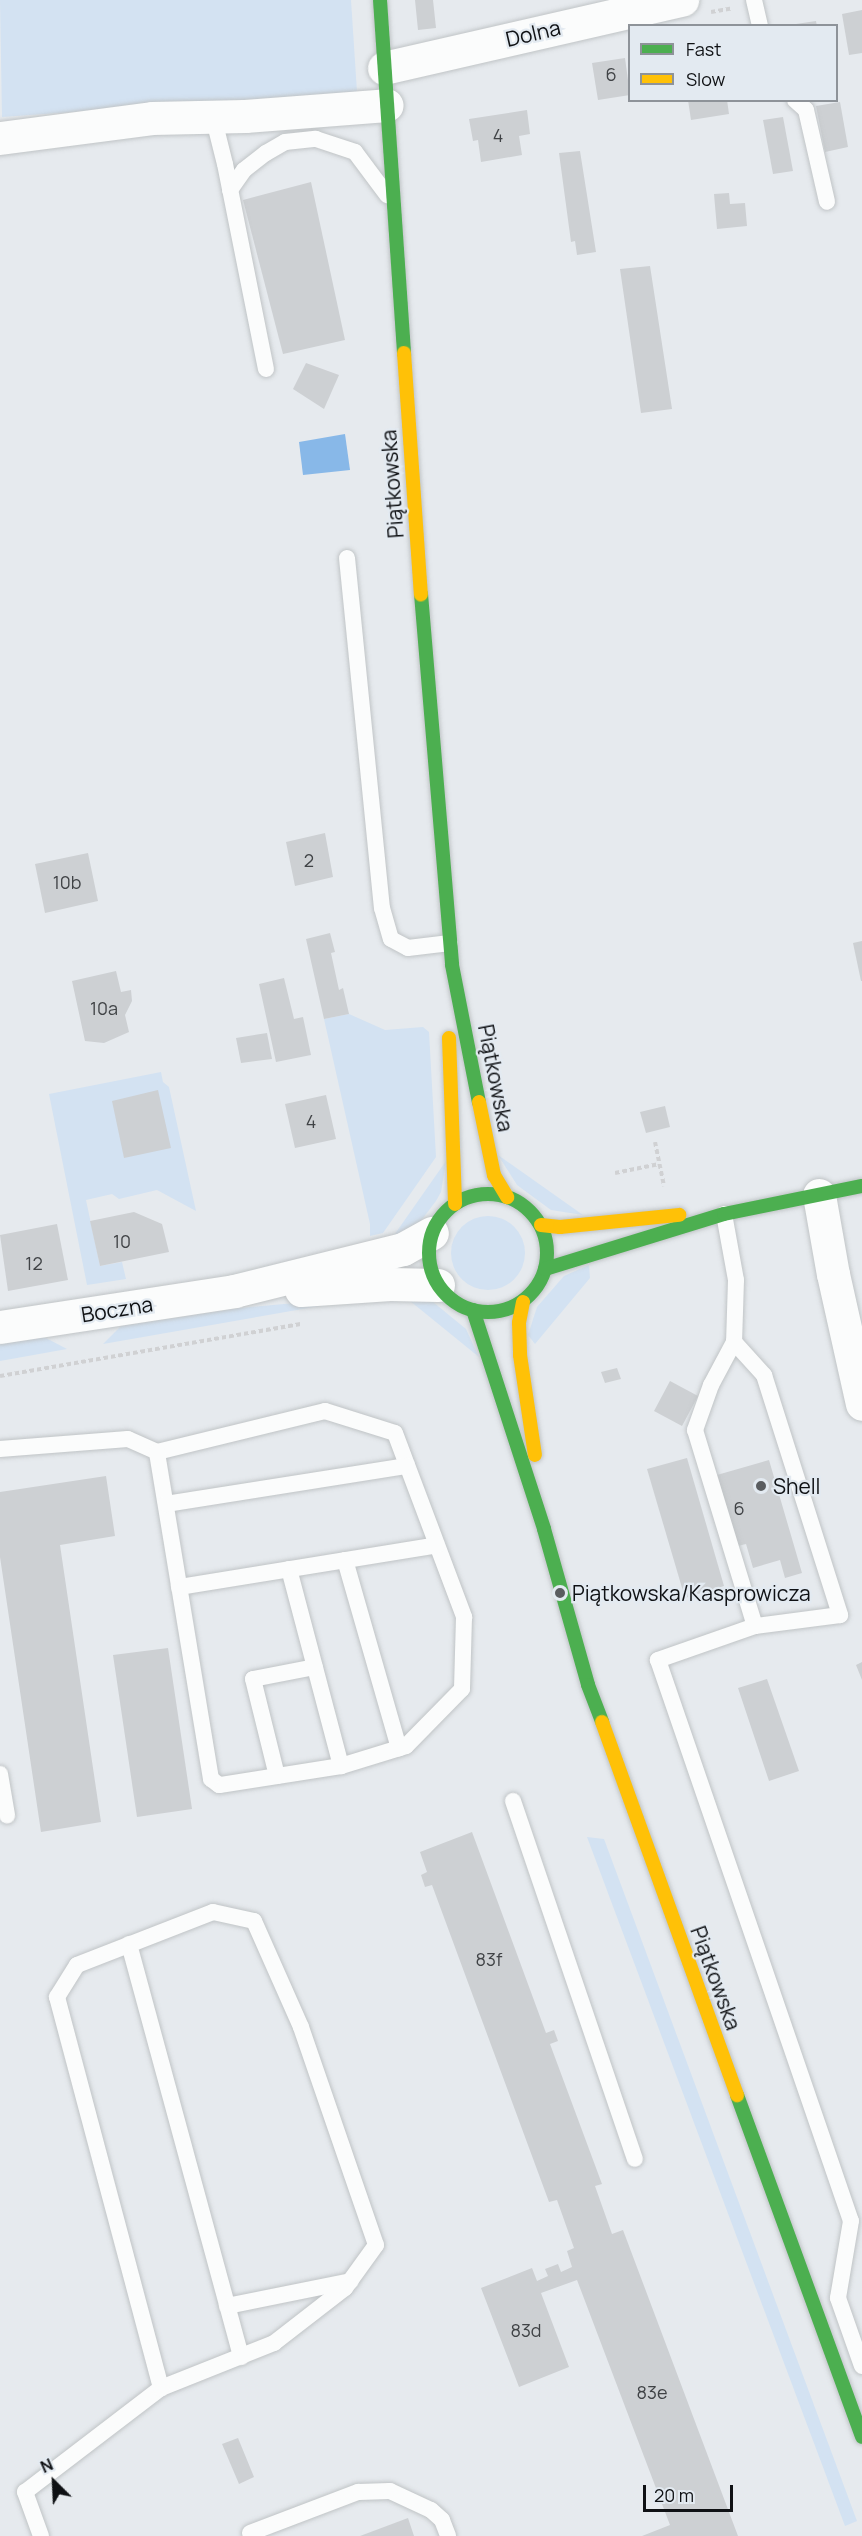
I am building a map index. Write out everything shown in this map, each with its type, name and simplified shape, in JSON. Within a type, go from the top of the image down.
[{"type":"main road","name":"Piątkowska","points":[[380,0],[414,510],[452,965],[489,1154],[494,1175],[507,1197]]},
{"type":"main road","name":"Piątkowska","points":[[452,965],[449,1037],[455,1204]]},
{"type":"main road","points":[[546,1269],[724,1214],[862,1186]]},
{"type":"main road","points":[[480,1195],[507,1197],[520,1203],[541,1225],[548,1246],[546,1269],[537,1287],[523,1302],[507,1309],[490,1312],[459,1305],[438,1285],[431,1268],[429,1251],[432,1233],[441,1216],[455,1204],[480,1195]]},
{"type":"main road","points":[[541,1225],[560,1227],[664,1216],[724,1214]]},
{"type":"main road","name":"Piątkowska","points":[[523,1302],[519,1323],[520,1355],[543,1529]]},
{"type":"main road","name":"Piątkowska","points":[[473,1310],[543,1529],[588,1685],[615,1765],[862,2437]]},
{"type":"street","name":"Dolna","points":[[384,68],[682,0]]},
{"type":"street","points":[[0,138],[152,118],[213,116],[388,119]]},
{"type":"street","points":[[819,1195],[840,1308],[862,1404]]},
{"type":"street","name":"Boczna","points":[[0,1327],[234,1292],[403,1249],[432,1233]]},
{"type":"street","name":"Boczna","points":[[234,1292],[438,1285]]},
{"type":"lane","points":[[754,0],[760,24]]},
{"type":"lane","points":[[797,102],[806,110],[827,202]]},
{"type":"lane","points":[[213,116],[266,369]]},
{"type":"lane","points":[[355,152],[388,119]]},
{"type":"lane","points":[[230,190],[244,170],[285,142],[316,139],[355,152],[369,167],[393,205]]},
{"type":"lane","points":[[347,558],[382,908],[391,939],[408,948],[450,943]]},
{"type":"lane","points":[[724,1214],[736,1280],[734,1342],[711,1385],[695,1430],[755,1626]]},
{"type":"lane","points":[[734,1342],[764,1375],[840,1615],[755,1626],[658,1660],[851,2221],[838,2298],[862,2366]]},
{"type":"lane","points":[[0,1449],[128,1439],[157,1452],[325,1411],[395,1433],[464,1617],[462,1689],[406,1746],[340,1766],[219,1785],[211,1779],[157,1452]]},
{"type":"lane","points":[[166,1504],[407,1466]]},
{"type":"lane","points":[[179,1587],[437,1545]]},
{"type":"lane","points":[[345,1560],[399,1748]]},
{"type":"lane","points":[[289,1569],[340,1766]]},
{"type":"lane","points":[[277,1776],[253,1679],[315,1667]]},
{"type":"lane","points":[[0,1774],[7,1815]]},
{"type":"lane","points":[[513,1802],[635,2159]]},
{"type":"lane","points":[[41,2536],[25,2492],[161,2388],[274,2343],[345,2288],[376,2245],[301,2027],[254,1921],[213,1912],[77,1965],[57,1997],[161,2388]]},
{"type":"lane","points":[[129,1944],[241,2356]]},
{"type":"lane","points":[[227,2306],[351,2281]]},
{"type":"lane","points":[[250,2533],[358,2492],[390,2492],[431,2510],[442,2520],[448,2536]]},
{"type":"path","points":[[655,1142],[664,1187]]},
{"type":"path","points":[[615,1173],[659,1164]]},
{"type":"path","points":[[0,1376],[305,1323]]},
{"type":"shaded area","points":[[0,0],[351,0],[357,92],[2,117]]},
{"type":"shaded area","points":[[349,1014],[385,1030],[423,1027],[429,1032],[436,1157],[383,1233],[370,1236],[370,1224],[324,1019]]},
{"type":"shaded area","points":[[161,1072],[163,1082],[169,1087],[196,1211],[157,1190],[119,1199],[112,1194],[86,1200],[100,1266],[122,1262],[126,1279],[87,1285],[49,1094]]},
{"type":"shaded area","points":[[498,1155],[583,1215],[551,1210],[517,1185]]},
{"type":"shaded area","points":[[446,1161],[441,1192],[436,1201],[420,1222],[390,1241]]},
{"type":"shaded area","points":[[481,1216],[495,1216],[509,1222],[519,1232],[525,1246],[523,1267],[509,1284],[495,1290],[481,1290],[467,1284],[457,1274],[451,1260],[451,1246],[457,1232],[467,1222]]},
{"type":"shaded area","points":[[589,1265],[590,1278],[535,1344],[528,1335],[537,1307],[564,1276]]},
{"type":"shaded area","points":[[399,1292],[427,1297],[466,1329],[479,1357]]},
{"type":"shaded area","points":[[306,1302],[331,1304],[103,1344],[121,1326],[240,1308]]},
{"type":"shaded area","points":[[44,1337],[67,1349],[0,1361],[0,1344]]},
{"type":"shaded area","points":[[587,1837],[604,1839],[857,2521],[845,2526]]},
{"type":"water","points":[[345,434],[350,470],[303,475],[299,442]]},
{"type":"building","points":[[415,0],[433,0],[436,28],[418,30]]},
{"type":"building","points":[[862,10],[862,53],[849,55],[842,14]]},
{"type":"building","points":[[816,21],[817,24],[796,24]]},
{"type":"building","points":[[625,58],[628,95],[598,100],[592,63]]},
{"type":"building","points":[[688,102],[727,102],[729,114],[691,120]]},
{"type":"building","points":[[840,102],[848,147],[825,152],[816,106]]},
{"type":"building","points":[[527,110],[530,134],[519,136],[522,155],[481,162],[478,140],[473,141],[469,119]]},
{"type":"building","points":[[783,117],[793,171],[773,174],[763,120]]},
{"type":"building","points":[[580,151],[596,252],[577,255],[575,241],[571,242],[559,153]]},
{"type":"building","points":[[311,182],[345,340],[283,354],[243,200]]},
{"type":"building","points":[[729,193],[730,204],[745,203],[747,226],[717,229],[714,194]]},
{"type":"building","points":[[650,266],[672,409],[641,413],[620,269]]},
{"type":"building","points":[[306,363],[339,375],[324,409],[293,389]]},
{"type":"building","points":[[325,833],[333,877],[295,886],[286,842]]},
{"type":"building","points":[[88,853],[98,901],[45,913],[35,864]]},
{"type":"building","points":[[330,933],[335,952],[331,953],[339,990],[343,988],[349,1014],[324,1019],[306,939]]},
{"type":"building","points":[[862,941],[862,981],[861,981],[853,943]]},
{"type":"building","points":[[116,971],[121,992],[131,990],[132,1001],[125,1015],[129,1032],[104,1043],[85,1041],[72,981]]},
{"type":"building","points":[[284,978],[294,1019],[303,1017],[311,1055],[276,1062],[259,984]]},
{"type":"building","points":[[267,1033],[272,1059],[241,1063],[236,1038]]},
{"type":"building","points":[[158,1090],[171,1148],[124,1158],[112,1101]]},
{"type":"building","points":[[326,1095],[336,1139],[295,1148],[285,1104]]},
{"type":"building","points":[[665,1106],[670,1127],[646,1133],[640,1112]]},
{"type":"building","points":[[134,1212],[162,1224],[169,1252],[100,1266],[90,1221]]},
{"type":"building","points":[[57,1224],[68,1280],[8,1291],[0,1235]]},
{"type":"building","points":[[617,1368],[621,1379],[605,1383],[601,1372]]},
{"type":"building","points":[[670,1381],[698,1396],[682,1426],[654,1411]]},
{"type":"building","points":[[687,1458],[724,1586],[685,1598],[647,1469]]},
{"type":"building","points":[[769,1460],[802,1573],[785,1578],[780,1560],[753,1568],[746,1544],[738,1546],[717,1475]]},
{"type":"building","points":[[106,1476],[115,1536],[60,1545],[101,1822],[41,1832],[0,1557],[0,1492]]},
{"type":"building","points":[[168,1648],[192,1809],[137,1817],[113,1655]]},
{"type":"building","points":[[862,1662],[862,1680],[856,1665]]},
{"type":"building","points":[[767,1679],[799,1771],[769,1781],[738,1688]]},
{"type":"building","points":[[472,1832],[546,2033],[554,2030],[558,2041],[550,2044],[602,2184],[595,2186],[612,2234],[623,2230],[738,2536],[642,2536],[670,2525],[577,2280],[541,2293],[569,2367],[519,2387],[481,2288],[532,2268],[537,2281],[548,2276],[545,2269],[558,2264],[561,2272],[572,2267],[567,2251],[574,2248],[557,2200],[549,2202],[432,1885],[425,1887],[421,1875],[427,1872],[420,1852]]},
{"type":"building","points":[[238,2438],[254,2477],[239,2484],[222,2444]]},
{"type":"building","points":[[408,2518],[414,2536],[360,2536]]},
{"type":"traffic: fast","points":[[380,0],[404,353]]},
{"type":"traffic: fast","points":[[421,594],[452,965],[479,1102]]},
{"type":"traffic: fast","points":[[545,1269],[724,1214],[862,1186]]},
{"type":"traffic: fast","points":[[488,1194],[511,1198],[530,1211],[543,1230],[547,1253],[543,1276],[530,1295],[511,1308],[488,1312],[465,1308],[446,1295],[433,1276],[429,1253],[433,1230],[446,1211],[465,1198],[488,1194]]},
{"type":"traffic: fast","points":[[473,1310],[544,1529],[588,1685],[602,1722]]},
{"type":"traffic: fast","points":[[737,2095],[862,2437]]},
{"type":"traffic: slow","points":[[404,353],[421,594]]},
{"type":"traffic: slow","points":[[449,1038],[455,1204]]},
{"type":"traffic: slow","points":[[479,1102],[494,1175],[507,1197]]},
{"type":"traffic: slow","points":[[541,1225],[560,1227],[679,1215]]},
{"type":"traffic: slow","points":[[523,1302],[519,1323],[520,1355],[535,1455]]},
{"type":"traffic: slow","points":[[602,1722],[737,2095]]},
{"type":"place","name":"Shell","points":[[761,1486]]},
{"type":"place","name":"Piątkowska/Kasprowicza","points":[[560,1593]]}]
